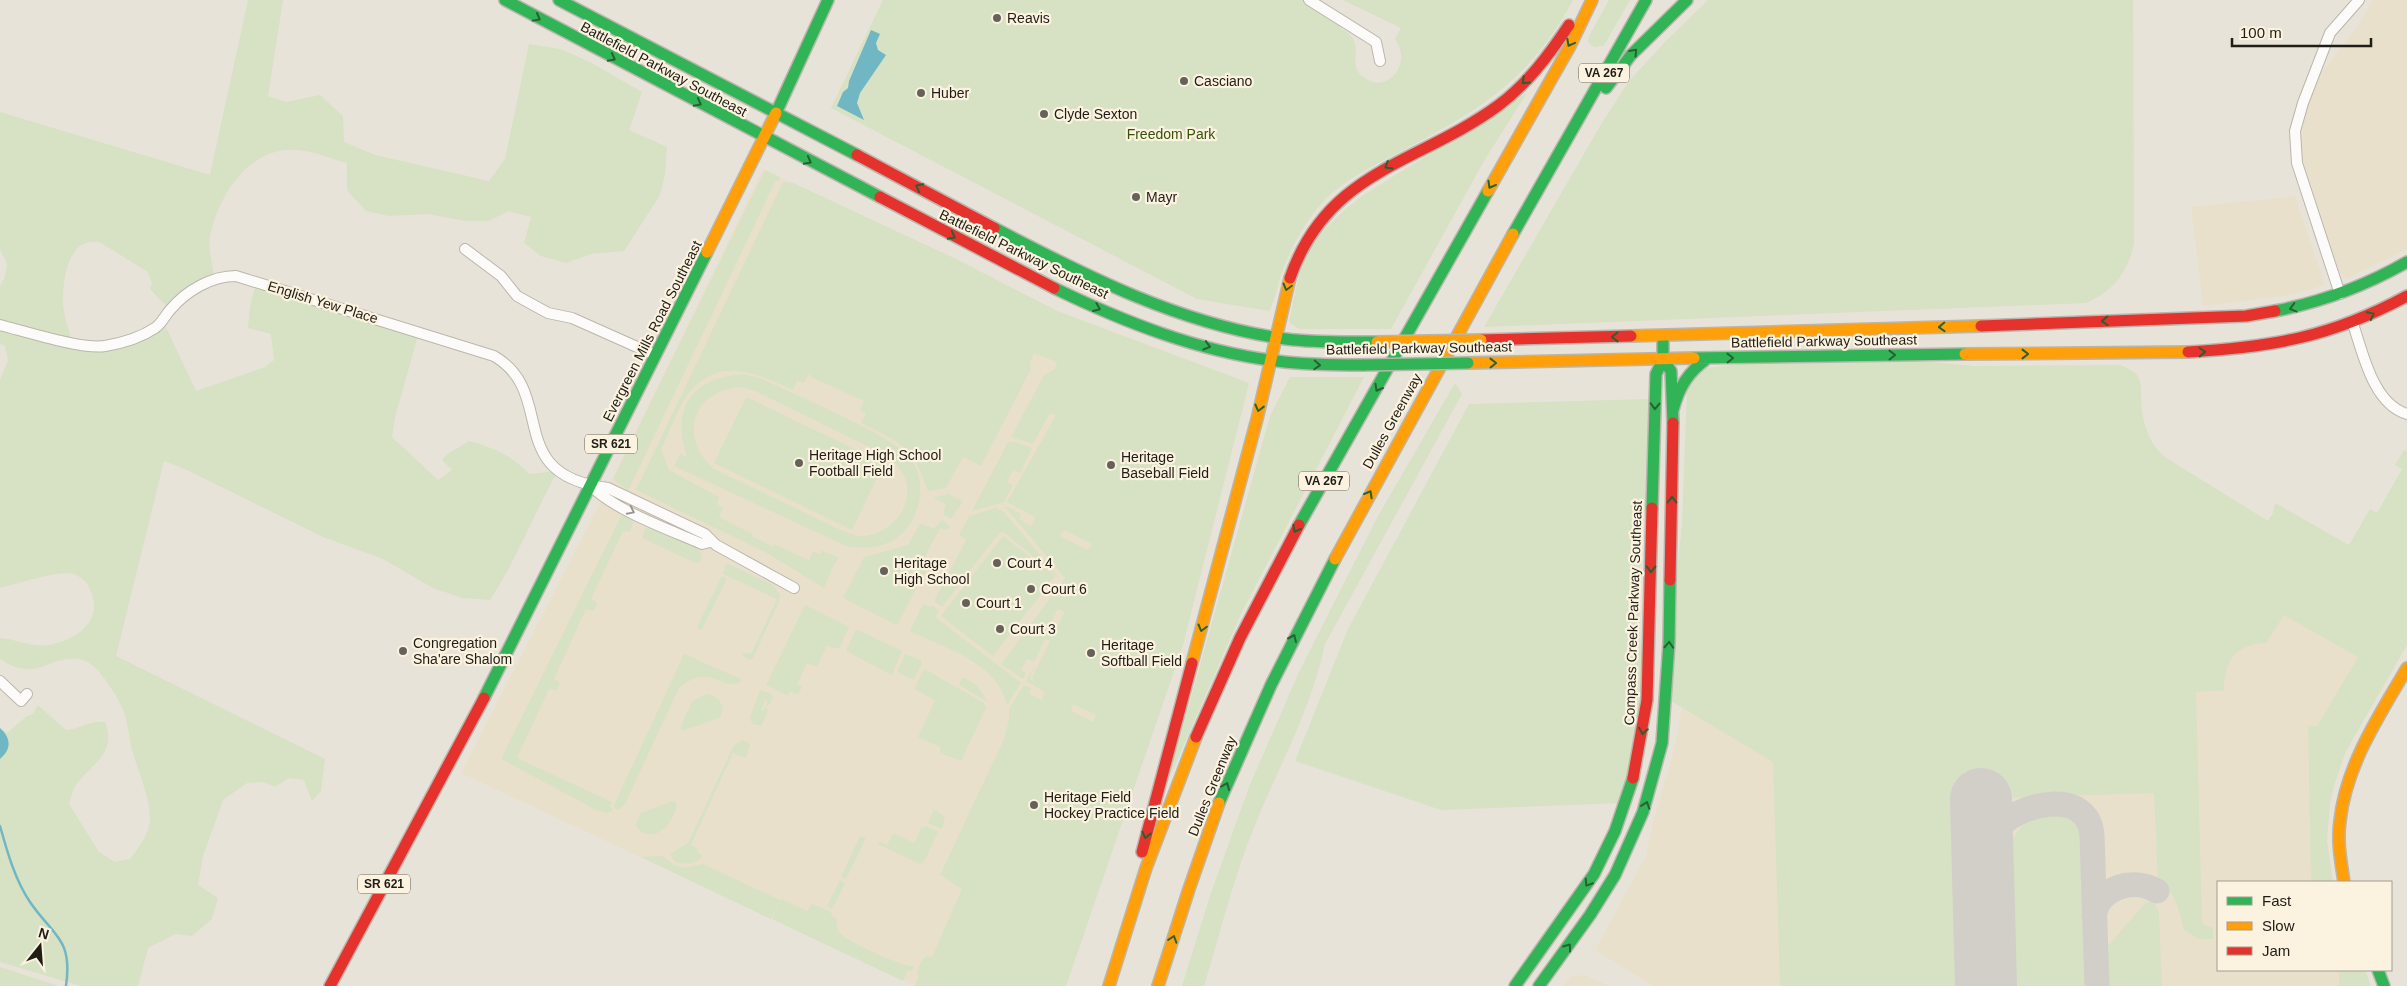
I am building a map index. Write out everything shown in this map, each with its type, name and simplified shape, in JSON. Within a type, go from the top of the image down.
[{"type":"main road","name":"Battlefield Parkway Southeast","points":[[505,0],[1032,278],[1100,309],[1194,342],[1246,356],[1271,360],[1328,365],[1364,365],[2228,351],[2292,342],[2353,324],[2407,296]]},
{"type":"main road","name":"Battlefield Parkway Southeast","points":[[559,0],[1081,271],[1182,313],[1275,338],[1338,342],[1481,340],[2216,318],[2287,309],[2340,294],[2374,280],[2407,262]]},
{"type":"main road","name":"SR 621","points":[[776,113],[828,0]]},
{"type":"main road","points":[[1124,935],[1151,813],[1215,581],[1271,360],[1289,279],[1297,256],[1308,238],[1336,204],[1351,190],[1372,176],[1487,114],[1512,94],[1556,45],[1586,0]]},
{"type":"main road","name":"Dulles Greenway","points":[[1109,986],[1124,935],[1172,798],[1204,719],[1258,603],[1296,528],[1407,336],[1570,46],[1592,0]]},
{"type":"main road","name":"Dulles Greenway","points":[[1158,986],[1219,803],[1249,731],[1299,625],[1338,549],[1562,146],[1646,0]]},
{"type":"main road","points":[[1562,146],[1631,55],[1687,0]]},
{"type":"main road","name":"Evergreen Mills Road Southeast","points":[[330,986],[458,748],[591,486],[776,113]]},
{"type":"main road","name":"Compass Creek Parkway Southeast","points":[[1515,986],[1594,874],[1615,831],[1635,772],[1648,700],[1656,374],[1663,360],[1663,336]]},
{"type":"main road","points":[[1673,410],[1680,385],[1687,374],[1709,358]]},
{"type":"main road","name":"Compass Creek Parkway Southeast","points":[[1539,986],[1590,915],[1615,875],[1643,812],[1656,770],[1662,742],[1669,643],[1673,410],[1671,371],[1663,360]]},
{"type":"main road","points":[[2344,881],[2339,846],[2339,828],[2350,772],[2366,738],[2407,668]]},
{"type":"main road","points":[[2378,971],[2384,986]]},
{"type":"street","points":[[1309,0],[1376,42],[1380,61]]},
{"type":"street","points":[[2340,294],[2297,163],[2295,131],[2330,34],[2359,0]]},
{"type":"street","points":[[465,249],[501,276],[517,296],[548,313],[572,318],[655,355]]},
{"type":"street","name":"English Yew Place","points":[[0,325],[87,346],[103,347],[131,340],[156,327],[170,310],[205,283],[225,276],[247,278],[494,356],[513,369],[524,389],[539,445],[544,455],[558,471],[591,486],[603,498],[702,544],[710,542],[794,588]]},
{"type":"street","points":[[2353,324],[2370,371],[2384,397],[2394,408],[2407,414]]},
{"type":"street","points":[[0,681],[21,701],[27,694]]},
{"type":"shaded area","points":[[2373,0],[2407,0],[2407,249],[2348,278],[2336,271],[2303,160],[2301,139],[2304,120],[2315,86],[2322,72],[2356,28]]},
{"type":"shaded area","name":"Heritage High School","points":[[763,169],[958,260],[1057,311],[1249,383],[1183,645],[1066,986],[915,986],[461,773],[619,466]]},
{"type":"shaded area","points":[[2295,196],[2325,285],[2285,296],[2203,306],[2191,207]]},
{"type":"shaded area","points":[[2141,496],[2385,642],[2328,779],[2325,881],[2217,881],[2217,971],[2353,971],[2359,986],[1653,986],[1595,950],[1646,856],[1653,822],[1674,750],[1682,708],[1690,713]]},
{"type":"shaded area","points":[[1585,975],[1609,986],[1563,986],[1572,976]]},
{"type":"green space","points":[[248,0],[283,0],[268,96],[287,102],[320,95],[343,116],[344,142],[375,155],[489,181],[505,159],[529,44],[560,49],[590,62],[642,92],[629,130],[667,147],[665,174],[660,195],[624,251],[591,254],[566,263],[541,256],[524,243],[531,217],[508,211],[489,221],[466,221],[428,214],[389,216],[366,211],[347,190],[347,163],[317,153],[298,150],[281,151],[265,155],[239,175],[221,204],[210,236],[214,279],[170,310],[150,289],[152,283],[148,272],[101,243],[90,242],[81,245],[74,252],[66,272],[63,295],[64,314],[72,342],[103,347],[163,321],[196,391],[265,367],[274,360],[271,334],[248,328],[250,306],[257,281],[419,332],[395,417],[392,437],[438,480],[452,470],[442,460],[446,455],[469,441],[502,453],[529,474],[558,471],[509,568],[490,600],[463,598],[433,588],[383,559],[323,537],[185,469],[164,461],[116,656],[325,759],[321,791],[312,801],[304,780],[289,778],[275,787],[263,782],[247,783],[223,800],[203,856],[198,885],[218,898],[212,919],[192,936],[175,934],[148,948],[138,986],[81,986],[0,962],[0,728],[7,733],[27,716],[33,714],[38,705],[66,730],[95,722],[105,722],[108,742],[105,750],[75,787],[69,804],[99,852],[115,862],[130,859],[146,835],[150,819],[146,793],[132,750],[124,712],[114,692],[97,669],[86,661],[74,659],[64,659],[36,668],[26,669],[14,666],[0,659],[0,638],[43,646],[61,642],[81,632],[92,616],[94,606],[87,584],[84,580],[71,573],[45,576],[0,588],[0,380],[8,360],[5,346],[0,344],[0,286],[5,277],[7,263],[0,250],[0,112],[210,175]]},
{"type":"green space","name":"Freedom Park","points":[[883,0],[1309,0],[1343,19],[1340,28],[1354,40],[1358,71],[1363,77],[1372,82],[1381,82],[1389,80],[1399,67],[1401,58],[1400,48],[1395,39],[1401,28],[1343,0],[1573,0],[1557,27],[1540,50],[1503,88],[1482,104],[1434,134],[1351,179],[1322,203],[1303,228],[1293,247],[1269,311],[1197,299],[831,108]]},
{"type":"green space","points":[[1609,0],[1630,0],[1603,46],[1594,47],[1588,42],[1589,36]]},
{"type":"green space","points":[[1708,0],[2133,0],[2134,244],[2123,273],[2104,293],[2086,303],[1484,327],[1600,126],[1629,81]]},
{"type":"green space","points":[[1527,93],[1484,161],[1391,329],[1299,329],[1289,322],[1298,279],[1307,255],[1319,236],[1344,210],[1362,196]]},
{"type":"green space","points":[[765,170],[780,177],[780,179],[775,182],[628,491],[613,479]]},
{"type":"green space","points":[[783,182],[793,183],[958,260],[1057,311],[1249,383],[1183,645],[1066,986],[915,986],[919,976],[917,974],[920,963],[926,956],[932,957],[962,889],[940,875],[1004,739],[1009,720],[1009,709],[1024,685],[1031,688],[1029,694],[1041,700],[1045,692],[1026,681],[1036,663],[1030,678],[1034,683],[1032,677],[1050,641],[1045,639],[1034,662],[1027,659],[1021,670],[1026,673],[1023,679],[1001,664],[1065,578],[1005,507],[1009,507],[1021,514],[1019,519],[1031,526],[1035,517],[1007,502],[1056,415],[1050,413],[1033,444],[1011,437],[1044,375],[1055,369],[1057,362],[1034,353],[1030,362],[1031,369],[981,466],[963,457],[946,488],[928,491],[911,455],[887,436],[861,423],[866,413],[860,410],[864,401],[813,378],[809,374],[804,383],[797,380],[793,390],[766,378],[738,371],[725,371],[712,375],[700,382],[684,400],[661,449],[669,470],[719,497],[717,504],[723,508],[719,517],[753,534],[752,536],[773,547],[774,544],[809,560],[813,551],[820,554],[822,550],[839,558],[833,566],[824,588],[765,552],[636,490]],"holes":[[[1064,530],[1092,544],[1088,550],[1060,536]],[[1058,609],[1065,612],[1052,636],[1046,632]],[[1073,704],[1096,715],[1093,722],[1071,711]]]},
{"type":"green space","points":[[1908,360],[1974,366],[2121,365],[2134,372],[2139,378],[2146,430],[2163,456],[2268,521],[2273,513],[2275,503],[2349,545],[2370,509],[2377,513],[2402,469],[2395,465],[2404,450],[2407,452],[2407,645],[2346,751],[2334,786],[2330,803],[2327,841],[2333,881],[2311,881],[2308,726],[2317,726],[2358,657],[2284,615],[2266,643],[2246,647],[2234,656],[2227,670],[2224,690],[2196,692],[2202,924],[2213,928],[2213,939],[2199,939],[2184,930],[2179,910],[2173,897],[2158,882],[2154,793],[1959,799],[1964,986],[1780,986],[1773,762],[1671,701],[1674,604],[1682,524],[1687,389],[1689,381],[1706,368],[1739,364]]},
{"type":"green space","points":[[744,374],[762,379],[865,428],[901,450],[911,459],[920,484],[919,502],[916,511],[913,519],[902,534],[880,546],[863,548],[846,546],[674,466],[680,454],[687,457],[682,439],[682,423],[684,410],[690,398],[699,388],[711,381],[726,376]],"holes":[[[742,387],[755,391],[890,457],[904,476],[907,487],[907,498],[904,508],[891,525],[871,535],[856,536],[714,469],[703,456],[696,443],[694,430],[696,417],[702,405],[712,396],[725,390]]]},
{"type":"green space","points":[[1290,377],[1364,377],[1240,616],[1166,786],[1270,416]]},
{"type":"green space","points":[[1455,383],[1462,394],[1325,644],[1311,694],[1259,815],[1243,858],[1204,986],[1182,986],[1210,896],[1249,787],[1299,672],[1378,516]]},
{"type":"green space","name":"Heritage High School Football Field","points":[[746,397],[884,463],[852,530],[714,463]]},
{"type":"green space","points":[[1649,399],[1648,492],[1641,535],[1639,615],[1643,685],[1637,742],[1619,803],[1441,810],[1295,761],[1348,629],[1469,404]]},
{"type":"green space","points":[[1008,442],[1015,442],[1032,448],[1020,473],[1013,470],[1007,482],[1013,485],[1004,502],[972,511]]},
{"type":"green space","points":[[948,494],[963,501],[951,519],[943,514],[946,504],[933,498]]},
{"type":"green space","points":[[996,508],[1004,512],[1061,580],[1005,533],[1000,532],[942,607],[934,601],[966,540],[959,535],[969,516]]},
{"type":"green space","points":[[622,514],[631,516],[634,520],[630,532],[623,531],[591,599],[597,603],[594,611],[586,609],[554,679],[560,683],[557,690],[549,689],[517,758],[612,802],[610,806],[613,810],[607,813],[596,810],[501,759]]},
{"type":"green space","points":[[942,520],[950,526],[947,530],[940,528],[923,560],[929,565],[897,625],[843,598],[864,557],[908,545],[920,523],[934,529]]},
{"type":"green space","points":[[653,527],[697,548],[702,555],[700,562],[695,563],[642,538],[645,528]]},
{"type":"green space","points":[[1003,536],[1055,576],[993,656],[941,616]]},
{"type":"green space","points":[[729,564],[773,585],[780,595],[779,602],[753,658],[750,660],[743,656],[743,653],[751,654],[777,599],[723,574],[725,565]]},
{"type":"green space","points":[[722,576],[727,579],[701,631],[697,627]]},
{"type":"green space","points":[[923,604],[930,607],[932,605],[939,611],[935,617],[1021,683],[1007,705],[1001,690],[992,677],[981,667],[968,658],[910,631]]},
{"type":"green space","points":[[805,605],[849,627],[840,647],[835,649],[827,645],[817,667],[807,663],[797,684],[802,687],[798,695],[790,691],[788,696],[766,685]]},
{"type":"green space","points":[[856,629],[902,651],[892,675],[846,651]]},
{"type":"green space","points":[[684,654],[741,679],[741,682],[734,684],[707,677],[699,677],[690,680],[679,688],[625,804],[619,810],[615,809],[614,805]]},
{"type":"green space","points":[[905,654],[921,660],[922,663],[914,680],[897,672]]},
{"type":"green space","points":[[924,669],[984,703],[986,708],[961,761],[940,753],[940,747],[918,737],[935,700],[914,689]]},
{"type":"green space","points":[[963,677],[977,685],[988,702],[959,685]]},
{"type":"green space","points":[[760,690],[772,694],[773,698],[768,706],[766,705],[768,701],[765,700],[761,710],[763,711],[765,707],[768,711],[761,726],[752,724],[750,717]]},
{"type":"green space","points":[[706,694],[718,699],[722,706],[722,714],[719,718],[682,731],[680,728],[692,701]]},
{"type":"green space","points":[[743,740],[750,744],[746,758],[733,753],[691,845],[698,849],[697,851],[703,856],[697,861],[690,863],[674,861],[670,854],[688,843],[734,745]]},
{"type":"green space","points":[[672,801],[677,803],[675,811],[672,819],[662,830],[655,834],[648,834],[642,832],[635,825],[641,813]]},
{"type":"green space","points":[[934,809],[945,817],[942,829],[928,823]]},
{"type":"green space","points":[[2052,813],[2072,816],[2079,821],[2085,830],[2090,986],[2006,986],[2003,853],[2021,827],[2036,818]]},
{"type":"green space","points":[[926,826],[938,832],[925,860],[920,864],[878,844],[879,841],[887,845],[893,833],[914,843],[922,827],[925,828]]},
{"type":"green space","points":[[860,836],[866,838],[846,879],[841,877]]},
{"type":"green space","points":[[663,856],[674,865],[683,868],[703,864],[780,900],[771,919],[641,857]]},
{"type":"green space","points":[[840,880],[845,884],[832,909],[827,906]]},
{"type":"green space","points":[[781,899],[807,911],[812,904],[831,912],[832,916],[836,918],[840,933],[844,937],[888,959],[914,966],[912,971],[908,970],[903,981],[772,919]]},
{"type":"green space","points":[[2151,902],[2155,904],[2159,913],[2162,986],[2104,986],[2103,960],[2106,948],[2145,903]]},
{"type":"green space","points":[[0,967],[59,986],[0,986]]},
{"type":"green space","points":[[2339,971],[2365,971],[2371,986],[2339,986]]},
{"type":"water","points":[[871,30],[880,34],[876,43],[878,50],[886,55],[860,93],[857,103],[864,120],[837,106],[843,92],[848,88],[849,81]]},
{"type":"water","points":[[0,728],[4,732],[9,744],[7,751],[0,759]]},
{"type":"waterway","points":[[0,826],[20,884],[30,902],[64,947],[67,957],[66,986]]},
{"type":"taxiway","points":[[2002,824],[2026,810],[2054,804],[2068,806],[2080,811],[2088,820],[2092,835],[2097,986]]},
{"type":"taxiway","points":[[2094,916],[2097,906],[2103,898],[2118,887],[2138,885],[2157,891]]},
{"type":"runway","points":[[1981,799],[1986,986]]},
{"type":"traffic: fast","points":[[505,0],[880,197]]},
{"type":"traffic: fast","points":[[559,0],[857,155]]},
{"type":"traffic: fast","points":[[776,113],[828,0]]},
{"type":"traffic: fast","points":[[1513,234],[1646,0]]},
{"type":"traffic: fast","points":[[1606,88],[1631,55],[1687,0]]},
{"type":"traffic: fast","points":[[1299,525],[1488,191]]},
{"type":"traffic: fast","points":[[994,228],[1099,281],[1172,310],[1209,322],[1247,332],[1286,339],[1320,342],[1377,342]]},
{"type":"traffic: fast","points":[[484,698],[707,252]]},
{"type":"traffic: fast","points":[[2275,311],[2310,303],[2343,292],[2375,279],[2407,262]]},
{"type":"traffic: fast","points":[[1054,288],[1135,324],[1220,351],[1288,362],[1364,365]]},
{"type":"traffic: fast","points":[[1652,508],[1656,374],[1663,360],[1663,336]]},
{"type":"traffic: fast","points":[[1694,358],[1965,354]]},
{"type":"traffic: fast","points":[[1673,410],[1685,381],[1708,358]]},
{"type":"traffic: fast","points":[[1663,360],[1671,371],[1673,423]]},
{"type":"traffic: fast","points":[[1364,365],[1468,363]]},
{"type":"traffic: fast","points":[[1219,803],[1271,685],[1335,559]]},
{"type":"traffic: fast","points":[[1539,986],[1590,915],[1615,875],[1643,812],[1662,743],[1669,643],[1670,580]]},
{"type":"traffic: fast","points":[[1515,986],[1594,874],[1615,831],[1633,778]]},
{"type":"traffic: fast","points":[[2378,971],[2384,986]]},
{"type":"traffic: slow","points":[[1488,191],[1570,46],[1592,0]]},
{"type":"traffic: slow","points":[[707,252],[776,113]]},
{"type":"traffic: slow","points":[[1335,559],[1513,234]]},
{"type":"traffic: slow","points":[[1192,663],[1257,419],[1290,278]]},
{"type":"traffic: slow","points":[[1631,336],[1981,326]]},
{"type":"traffic: slow","points":[[1377,342],[1481,340]]},
{"type":"traffic: slow","points":[[1965,354],[2188,352]]},
{"type":"traffic: slow","points":[[1468,363],[1694,358]]},
{"type":"traffic: slow","points":[[2344,881],[2339,837],[2343,800],[2365,741],[2407,668]]},
{"type":"traffic: slow","points":[[1109,986],[1146,868],[1196,737]]},
{"type":"traffic: slow","points":[[1158,986],[1219,803]]},
{"type":"traffic: jam","points":[[1290,278],[1307,242],[1327,213],[1352,191],[1379,173],[1469,125],[1499,105],[1537,68],[1569,25]]},
{"type":"traffic: jam","points":[[857,155],[994,228]]},
{"type":"traffic: jam","points":[[880,197],[1054,288]]},
{"type":"traffic: jam","points":[[2188,352],[2247,347],[2301,338],[2353,321],[2407,296]]},
{"type":"traffic: jam","points":[[1981,326],[2246,316],[2275,311]]},
{"type":"traffic: jam","points":[[1481,340],[1631,336]]},
{"type":"traffic: jam","points":[[1670,580],[1673,423]]},
{"type":"traffic: jam","points":[[1633,778],[1647,700],[1652,508]]},
{"type":"traffic: jam","points":[[1196,737],[1240,638],[1299,525]]},
{"type":"traffic: jam","points":[[1142,852],[1192,663]]},
{"type":"traffic: jam","points":[[330,986],[484,698]]},
{"type":"place","name":"Reavis","points":[[997,18]]},
{"type":"place","name":"Casciano","points":[[1184,81]]},
{"type":"place","name":"Huber","points":[[921,93]]},
{"type":"place","name":"Clyde Sexton","points":[[1044,114]]},
{"type":"place","name":"Mayr","points":[[1136,197]]},
{"type":"place","name":"Heritage High School Football Field","points":[[799,463]]},
{"type":"place","name":"Heritage Baseball Field","points":[[1111,465]]},
{"type":"place","name":"Court 4","points":[[997,563]]},
{"type":"place","name":"Heritage High School","points":[[884,571]]},
{"type":"place","name":"Court 6","points":[[1031,589]]},
{"type":"place","name":"Court 1","points":[[966,603]]},
{"type":"place","name":"Court 3","points":[[1000,629]]},
{"type":"place","name":"Congregation Sha'are Shalom","points":[[403,651]]},
{"type":"place","name":"Heritage Softball Field","points":[[1091,653]]},
{"type":"place","name":"Heritage Field Hockey Practice Field","points":[[1034,805]]}]
